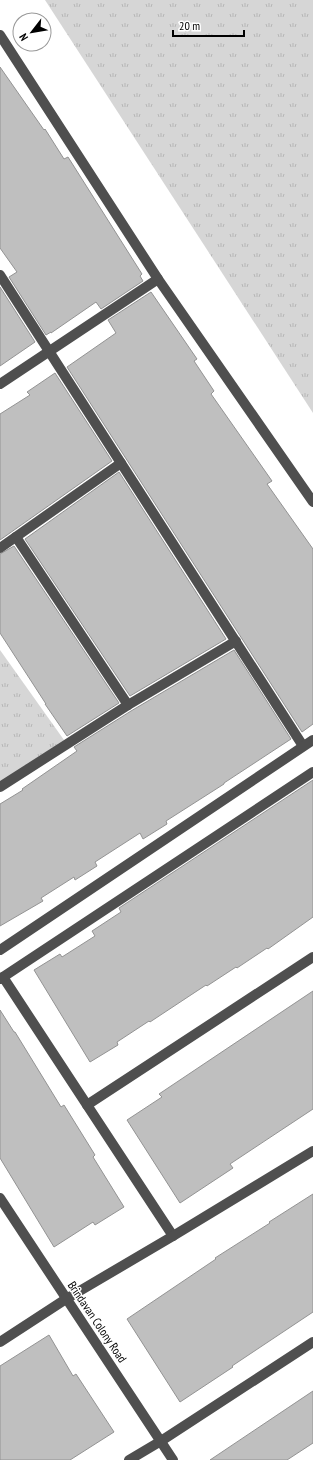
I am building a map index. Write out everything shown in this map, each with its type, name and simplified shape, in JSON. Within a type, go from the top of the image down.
[{"type":"street","points":[[0,35],[158,279],[313,502]]},
{"type":"street","points":[[0,276],[303,746]]},
{"type":"street","points":[[0,384],[158,279]]},
{"type":"street","points":[[0,548],[121,463]]},
{"type":"street","points":[[16,537],[128,705]]},
{"type":"street","points":[[0,787],[128,705],[236,641]]},
{"type":"street","points":[[0,950],[313,740]]},
{"type":"street","points":[[173,1236],[2,978],[313,772]]},
{"type":"street","points":[[87,1105],[313,957]]},
{"type":"street","points":[[0,1342],[66,1299],[313,1151]]},
{"type":"street","name":"Brindavan Colony Road","points":[[0,1198],[173,1460]]},
{"type":"street","points":[[129,1460],[161,1441],[313,1342]]},
{"type":"green space","points":[[45,0],[313,0],[313,413]]},
{"type":"green space","points":[[0,650],[64,740],[0,782]]},
{"type":"building","points":[[0,67],[44,130],[45,129],[64,159],[68,157],[142,274],[140,276],[143,281],[101,309],[96,302],[46,335],[9,277],[17,272],[0,248]]},
{"type":"building","points":[[0,287],[35,342],[0,366]]},
{"type":"building","points":[[151,292],[197,359],[194,361],[214,391],[211,394],[272,481],[267,484],[313,549],[313,724],[302,732],[67,367],[116,333],[108,320]]},
{"type":"building","points":[[55,373],[112,461],[0,540],[0,414],[30,395],[27,392]]},
{"type":"building","points":[[119,472],[226,639],[130,696],[25,539]]},
{"type":"building","points":[[14,546],[119,703],[67,736],[0,633],[0,554]]},
{"type":"building","points":[[234,650],[291,739],[166,821],[167,824],[143,839],[140,833],[95,862],[97,866],[75,880],[74,877],[41,898],[43,901],[0,926],[0,804],[23,790],[22,789],[77,751],[74,747],[131,711]]},
{"type":"building","points":[[313,780],[313,917],[268,949],[267,948],[207,986],[206,985],[150,1022],[149,1021],[117,1042],[118,1045],[90,1062],[34,970],[60,954],[62,957],[95,936],[92,931],[121,912],[119,908]]},
{"type":"building","points":[[313,991],[313,1109],[230,1164],[233,1168],[180,1203],[127,1120],[162,1097],[159,1094]]},
{"type":"building","points":[[0,1010],[61,1107],[64,1105],[95,1155],[93,1157],[124,1207],[95,1225],[93,1222],[54,1247],[0,1158]]},
{"type":"building","points":[[313,1194],[313,1312],[180,1402],[127,1319],[216,1259],[215,1258]]},
{"type":"building","points":[[49,1335],[73,1376],[76,1374],[114,1432],[70,1460],[0,1460],[0,1366]]},
{"type":"building","points":[[313,1391],[313,1443],[287,1460],[210,1460]]}]
